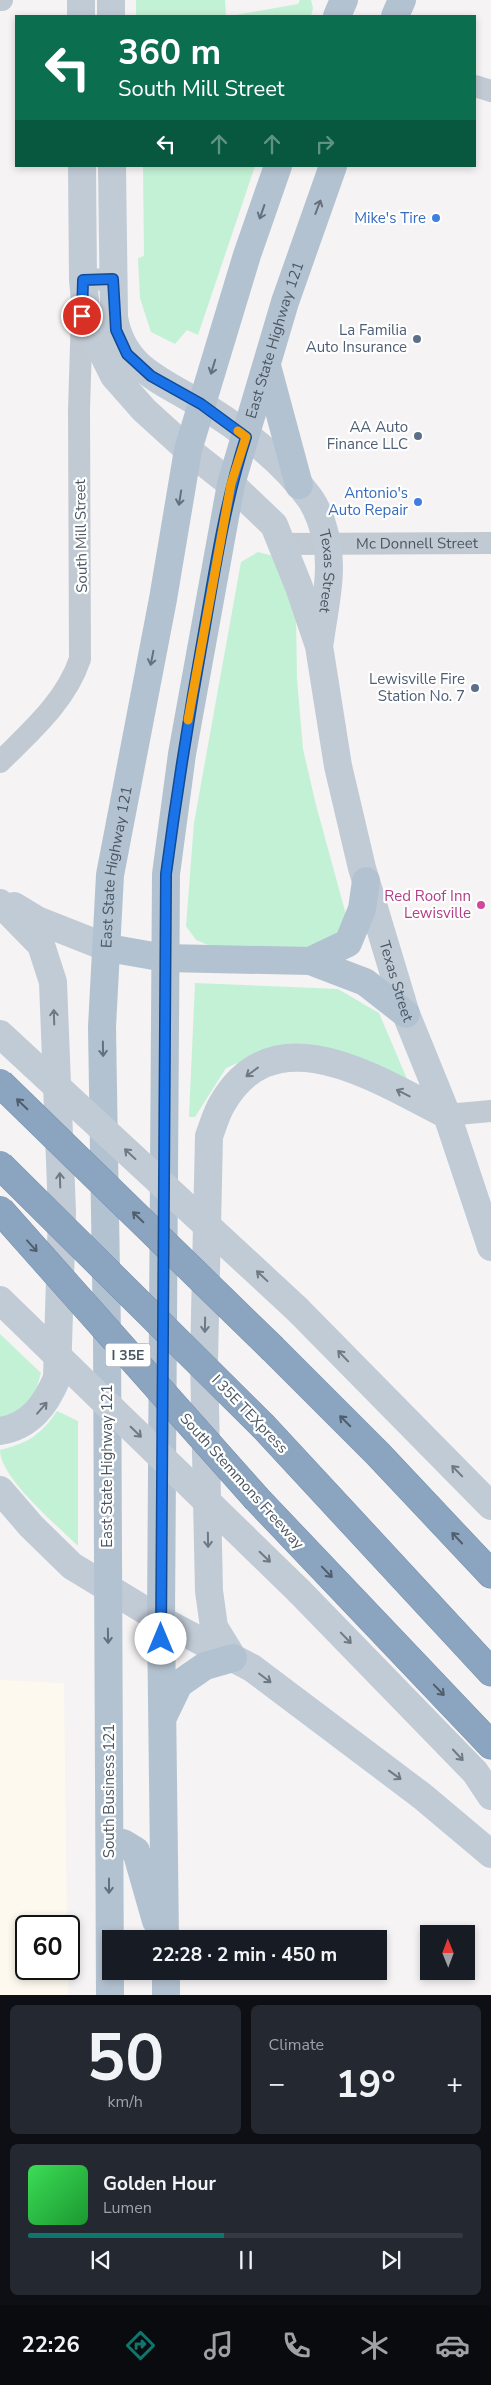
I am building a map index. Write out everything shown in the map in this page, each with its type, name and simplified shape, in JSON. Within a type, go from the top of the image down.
[{"type":"highway","points":[[0,1083],[378,1454],[491,1574]]},
{"type":"highway","name":"I 35E TEXpress","points":[[0,1165],[264,1427],[491,1672]]},
{"type":"highway","name":"South Stemmons Freeway","points":[[0,1210],[257,1499],[491,1745]]},
{"type":"main road","points":[[81,0],[81,15]]},
{"type":"main road","points":[[111,0],[111,15]]},
{"type":"main road","points":[[337,15],[344,0]]},
{"type":"main road","points":[[396,15],[402,0]]},
{"type":"main road","name":"South Mill Street","points":[[82,167],[83,280],[88,320],[114,376],[144,410],[188,450],[231,484]]},
{"type":"main road","points":[[112,167],[113,279],[116,330],[127,354],[151,376],[201,404],[246,437]]},
{"type":"main road","name":"East State Highway 121","points":[[107,1587],[107,1335],[102,1027],[108,948],[110,875],[163,599],[188,450],[247,255],[278,167]]},
{"type":"main road","name":"East State Highway 121","points":[[161,1620],[167,865],[182,754],[231,484],[285,302],[333,167]]},
{"type":"main road","points":[[267,365],[298,485]]},
{"type":"main road","name":"Texas Street","points":[[246,437],[270,456],[310,498],[327,545],[329,569],[319,646]]},
{"type":"main road","name":"Texas Street","points":[[231,484],[274,525],[283,544],[319,646],[338,766],[366,881],[406,1014],[447,1115],[491,1247]]},
{"type":"main road","points":[[310,962],[348,944],[362,909],[366,881]]},
{"type":"main road","points":[[0,898],[37,920],[108,948],[166,958],[310,962],[365,982],[406,1014]]},
{"type":"main road","points":[[0,903],[41,945],[53,982],[62,1212],[58,1378],[47,1401],[35,1415],[18,1426],[0,1431]]},
{"type":"main road","points":[[0,1034],[297,1309],[491,1506]]},
{"type":"main road","points":[[233,1658],[214,1627],[209,1591],[204,1360],[208,1185],[210,1136],[221,1105],[236,1084],[256,1068],[280,1058],[304,1056],[327,1061],[366,1074],[447,1115]]},
{"type":"main road","points":[[0,1300],[299,1590],[468,1765],[491,1796]]},
{"type":"main road","points":[[0,1490],[31,1526],[72,1566],[161,1620],[252,1668],[422,1796],[491,1854]]},
{"type":"main road","name":"South Business 121","points":[[107,1587],[110,1995]]},
{"type":"main road","points":[[161,1620],[164,1930]]},
{"type":"main road","points":[[162,1718],[179,1684],[205,1666],[233,1658]]},
{"type":"main road","points":[[110,1841],[123,1843],[136,1851],[161,1930]]},
{"type":"main road","points":[[166,1980],[166,1995]]},
{"type":"street","points":[[476,86],[491,92]]},
{"type":"street","points":[[83,280],[113,279]]},
{"type":"street","name":"South Mill Street","points":[[0,762],[48,714],[74,678],[80,659],[79,410],[83,280]]},
{"type":"street","name":"Mc Donnell Street","points":[[283,544],[491,543]]},
{"type":"street","points":[[447,1115],[491,1111]]},
{"type":"shaded area","points":[[0,1680],[64,1683],[67,1915],[15,1915],[15,1980],[68,1980],[68,1995],[0,1995]]},
{"type":"green space","points":[[136,0],[225,0],[226,15],[136,15]]},
{"type":"green space","points":[[300,0],[311,0],[313,8],[311,15],[236,15],[298,4]]},
{"type":"green space","points":[[143,167],[255,167],[198,335],[187,330],[175,344],[151,332],[140,298],[138,258],[144,256]]},
{"type":"green space","points":[[258,552],[273,556],[296,615],[297,679],[303,749],[316,805],[348,922],[328,947],[225,952],[196,940],[186,926],[194,823],[241,562]]},
{"type":"green space","points":[[195,983],[338,989],[379,1013],[410,1086],[273,1048],[226,1068],[195,1117],[189,1117]]},
{"type":"green space","points":[[0,1334],[41,1373],[33,1401],[0,1421]]},
{"type":"green space","points":[[57,1411],[78,1421],[78,1546],[19,1487],[9,1474],[0,1450],[33,1437]]},
{"type":"slow traffic","points":[[188,720],[231,484],[246,437],[238,431]]},
{"type":"place","name":"Mike's Tire","points":[[436,218]]},
{"type":"place","name":"La Familia Auto Insurance","points":[[417,339]]},
{"type":"place","name":"AA Auto Finance LLC","points":[[418,436]]},
{"type":"place","name":"Antonio's Auto Repair","points":[[418,502]]},
{"type":"place","name":"Lewisville Fire Station No. 7","points":[[475,688]]},
{"type":"place","name":"Red Roof Inn Lewisville","points":[[481,905]]},
{"type":"route","points":[[82,316],[83,280],[113,279],[116,330],[127,354],[151,376],[201,404],[246,437],[231,484],[206,615],[182,754],[166,874],[161,1639]]}]
